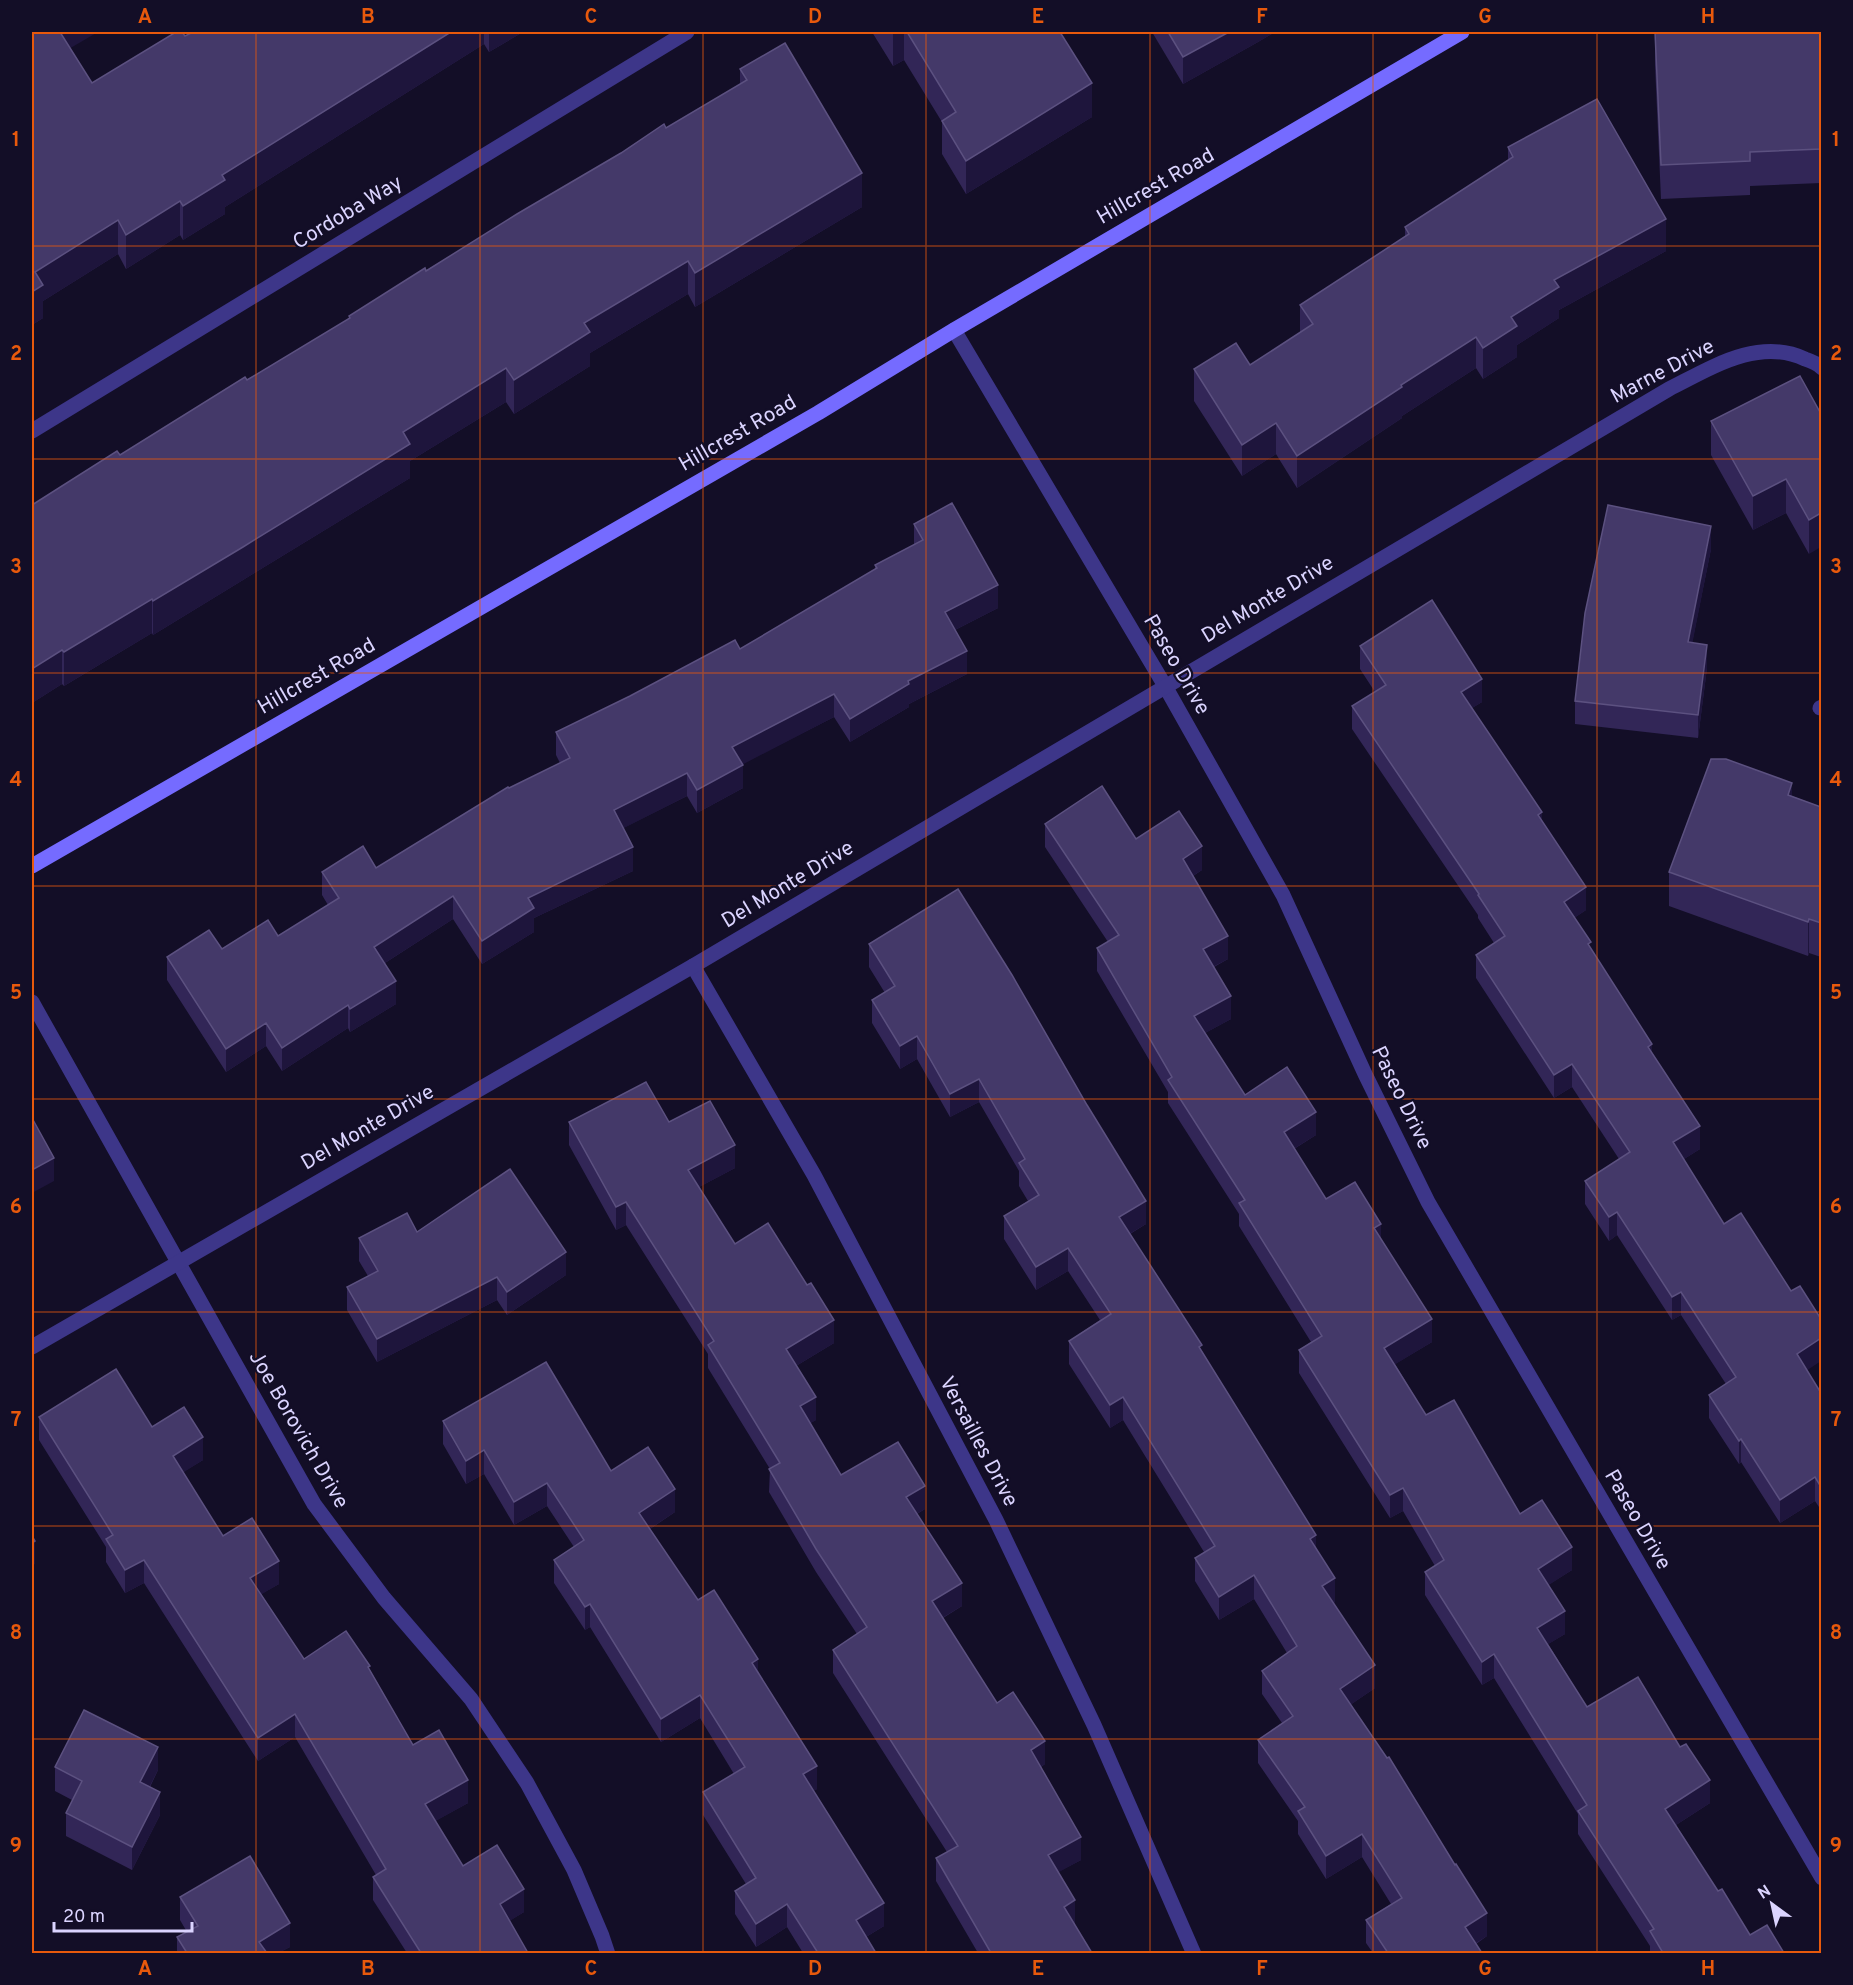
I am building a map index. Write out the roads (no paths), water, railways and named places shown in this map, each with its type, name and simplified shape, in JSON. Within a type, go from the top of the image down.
[{"type":"street","name":"Cordoba Way","points":[[32,431],[687,32]]},
{"type":"street","name":"Hillcrest Road","points":[[32,866],[818,413],[954,330],[1462,32]]},
{"type":"street","name":"Paseo Drive","points":[[954,330],[1165,686],[1283,895],[1365,1074],[1428,1202],[1821,1878]]},
{"type":"street","name":"Marne Drive","points":[[1562,451],[1669,389],[1724,361],[1763,351],[1780,351],[1797,355],[1821,368]]},
{"type":"street","name":"Del Monte Drive","points":[[32,1347],[693,966],[1562,451]]},
{"type":"street","name":"Versailles Drive","points":[[693,966],[814,1175],[996,1520],[1094,1725],[1194,1953]]},
{"type":"street","name":"Joe Borovich Drive","points":[[32,1002],[314,1504],[384,1598],[471,1699],[527,1783],[574,1870],[608,1953]]}]
